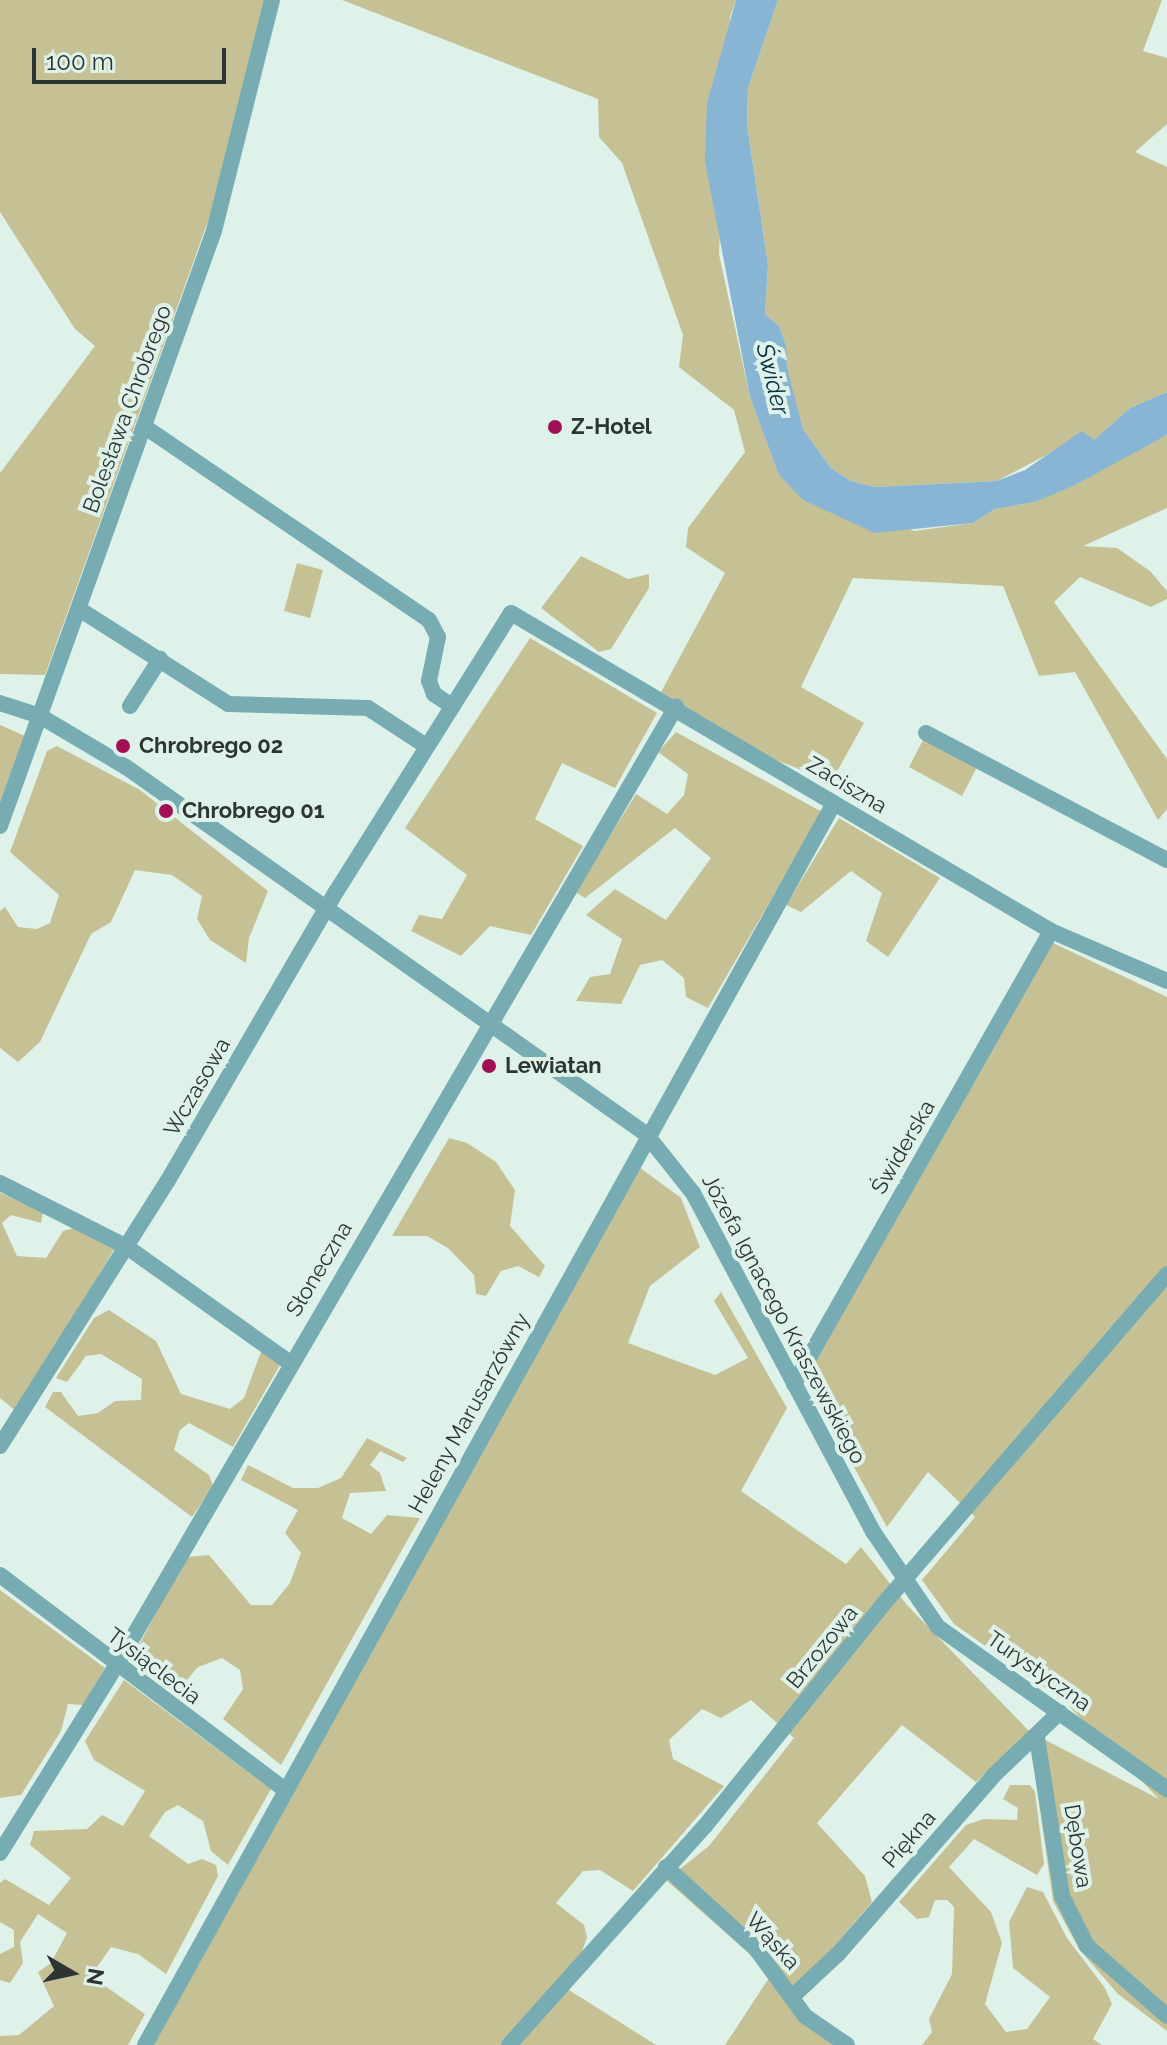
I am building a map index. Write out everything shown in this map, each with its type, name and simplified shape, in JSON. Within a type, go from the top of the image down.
[{"type":"street","name":"Bolesława Chrobrego","points":[[0,826],[145,427],[227,189],[272,0]]},
{"type":"street","points":[[145,427],[429,620],[438,637],[429,681],[449,704]]},
{"type":"street","points":[[79,609],[228,704],[368,708],[423,744]]},
{"type":"street","name":"Wczasowa","points":[[0,1446],[127,1247],[423,744],[511,613]]},
{"type":"street","name":"Zaciszna","points":[[511,613],[676,707],[1051,931],[1167,981]]},
{"type":"street","points":[[130,706],[160,659]]},
{"type":"street","name":"Józefa Ignacego Kraszewskiego","points":[[0,703],[40,716],[126,767],[646,1134],[693,1193],[904,1582]]},
{"type":"street","name":"Słoneczna","points":[[0,1853],[116,1666],[290,1363],[676,707]]},
{"type":"street","points":[[926,733],[1167,860]]},
{"type":"street","name":"Heleny Marusarzówny","points":[[145,2045],[646,1134],[834,803]]},
{"type":"street","name":"Świderska","points":[[794,1384],[1051,931]]},
{"type":"street","points":[[0,1183],[127,1247],[290,1363]]},
{"type":"street","name":"Brzozowa","points":[[509,2045],[705,1826],[904,1582],[1167,1274]]},
{"type":"street","name":"Tysiąclecia","points":[[0,1575],[116,1666],[284,1789]]},
{"type":"street","name":"Turystyczna","points":[[904,1582],[938,1627],[1164,1786]]},
{"type":"street","name":"Piękna","points":[[792,1997],[838,1954],[994,1775],[1037,1738],[1060,1712]]},
{"type":"street","name":"Dębowa","points":[[1037,1738],[1062,1896],[1087,1946],[1167,2016]]},
{"type":"street","name":"Wąska","points":[[666,1867],[756,1949],[805,2016],[847,2045]]},
{"type":"shaded area","points":[[0,0],[266,0],[221,185],[45,675],[0,674],[0,473],[95,346],[75,329],[0,212]]},
{"type":"shaded area","points":[[342,0],[736,0],[730,17],[719,254],[750,397],[779,474],[914,531],[973,523],[995,509],[1035,502],[1167,435],[1167,508],[1083,546],[1117,548],[1150,571],[1167,591],[1167,599],[1151,607],[1080,577],[1054,602],[1167,759],[1167,809],[1158,820],[1075,672],[1039,676],[1003,586],[853,578],[801,687],[864,723],[831,782],[769,757],[661,692],[725,573],[686,547],[688,528],[745,452],[734,410],[679,367],[683,335],[622,163],[599,137],[598,99]]},
{"type":"shaded area","points":[[778,0],[1162,0],[1143,51],[1167,58],[1167,124],[1135,152],[1167,167],[1167,392],[1130,408],[1094,440],[1052,452],[997,481],[875,487],[851,481],[831,468],[803,429],[786,368],[786,345],[779,326],[765,314],[768,265],[747,125],[748,88]]},
{"type":"shaded area","points":[[581,556],[628,579],[649,574],[649,588],[611,649],[599,652],[541,608]]},
{"type":"shaded area","points":[[297,563],[323,570],[310,618],[284,611]]},
{"type":"shaded area","points":[[530,638],[657,713],[615,788],[562,763],[535,819],[583,846],[531,935],[490,926],[461,956],[411,931],[419,915],[442,919],[467,875],[405,828]]},
{"type":"shaded area","points":[[0,725],[25,736],[0,802]]},
{"type":"shaded area","points":[[676,732],[822,812],[708,1008],[686,997],[684,978],[662,960],[640,965],[621,1004],[576,1001],[590,977],[610,974],[622,939],[586,915],[615,889],[666,920],[711,858],[675,828],[585,898],[575,892],[636,794],[667,814],[684,795],[688,774],[658,752]]},
{"type":"shaded area","points":[[924,738],[977,767],[962,796],[909,767]]},
{"type":"shaded area","points":[[57,746],[140,790],[268,891],[249,938],[246,963],[210,940],[197,919],[202,896],[172,875],[135,870],[111,922],[91,934],[40,1042],[18,1062],[0,1048],[0,911],[5,907],[18,927],[37,929],[50,923],[59,895],[10,852],[47,751]]},
{"type":"shaded area","points":[[839,818],[940,878],[888,957],[866,941],[882,893],[851,871],[801,912],[786,905]]},
{"type":"shaded area","points":[[1051,942],[1167,997],[1167,2031],[1118,1994],[1079,1949],[1053,1901],[1029,1733],[976,1782],[902,1725],[817,1823],[865,1876],[872,1902],[807,1978],[798,2009],[854,2045],[725,2045],[769,1978],[753,1957],[666,1880],[709,1846],[794,1738],[751,1700],[721,1718],[702,1709],[669,1740],[673,1759],[724,1786],[633,1891],[600,1870],[583,1871],[556,1903],[584,1925],[587,1937],[569,1990],[656,2045],[152,2045],[639,1167],[681,1198],[700,1247],[650,1286],[628,1343],[715,1375],[748,1358],[714,1301],[721,1292],[787,1408],[741,1491],[846,1564],[861,1547],[907,1605],[1030,1732],[1159,1799],[1065,1702],[954,1624],[922,1580],[975,1517],[928,1472],[887,1527],[812,1391],[807,1370]]},
{"type":"shaded area","points":[[449,1138],[467,1143],[496,1162],[515,1190],[510,1226],[545,1266],[539,1277],[518,1266],[501,1271],[486,1296],[476,1294],[474,1275],[448,1248],[427,1236],[392,1236]]},
{"type":"shaded area","points":[[0,1193],[43,1212],[41,1223],[11,1215],[2,1223],[17,1256],[46,1258],[63,1231],[75,1228],[114,1249],[17,1412],[0,1398]]},
{"type":"shaded area","points":[[109,1310],[156,1341],[181,1394],[230,1409],[244,1398],[262,1349],[280,1365],[233,1447],[189,1423],[180,1430],[174,1450],[209,1475],[213,1486],[192,1517],[45,1407],[53,1392],[61,1392],[78,1416],[98,1413],[115,1401],[141,1400],[142,1379],[101,1354],[86,1356],[67,1382],[56,1378],[94,1318]]},
{"type":"shaded area","points":[[367,1438],[407,1458],[403,1462],[380,1451],[370,1465],[380,1473],[386,1491],[350,1493],[342,1518],[371,1534],[387,1515],[420,1518],[281,1765],[223,1719],[243,1689],[240,1670],[222,1658],[198,1667],[184,1683],[132,1658],[186,1557],[209,1555],[251,1605],[272,1605],[290,1583],[301,1553],[285,1533],[298,1510],[241,1480],[248,1465],[293,1488],[318,1488],[341,1478]]},
{"type":"shaded area","points":[[0,1590],[105,1668],[83,1705],[68,1704],[61,1731],[21,1795],[0,1798]]},
{"type":"shaded area","points":[[124,1680],[271,1789],[228,1865],[211,1851],[203,1821],[178,1805],[165,1812],[149,1836],[188,1864],[202,1859],[216,1865],[218,1876],[166,1974],[138,1954],[111,1947],[91,1976],[145,2014],[128,2045],[0,2045],[0,2036],[19,2035],[54,2006],[38,1972],[51,1963],[67,1933],[38,1914],[20,1942],[23,1963],[10,1983],[0,1980],[0,1954],[14,1947],[14,1930],[0,1922],[0,1883],[5,1879],[49,1905],[71,1878],[30,1845],[34,1831],[87,1829],[102,1815],[123,1826],[145,1791],[94,1760],[85,1741]]},
{"type":"shaded area","points":[[1010,1785],[1030,1785],[1035,1792],[1044,1864],[1037,1875],[974,1839],[949,1867],[991,1912],[1002,1943],[985,2004],[1006,2032],[1027,2029],[1050,1997],[1013,1968],[1009,1922],[1027,1887],[1043,1892],[1067,1938],[1105,1988],[1112,2004],[1093,2039],[1102,2045],[922,2045],[932,2032],[929,2019],[952,1974],[954,1907],[947,1900],[935,1900],[929,1917],[917,1919],[899,1902],[966,1825],[984,1819],[1017,1820],[1018,1808],[1003,1799]]},
{"type":"water","name":"Świder","points":[[736,0],[778,0],[748,88],[747,125],[768,265],[765,314],[779,326],[786,345],[787,368],[803,429],[831,468],[851,481],[875,487],[997,481],[1025,470],[1082,431],[1094,440],[1130,408],[1167,392],[1167,435],[1073,486],[1035,502],[995,509],[973,523],[875,533],[803,500],[779,475],[750,397],[705,162],[707,103]]},
{"type":"place","name":"Z-Hotel","points":[[555,427]]},
{"type":"place","name":"Chrobrego 02","points":[[123,746]]},
{"type":"place","name":"Chrobrego 01","points":[[166,811]]},
{"type":"place","name":"Lewiatan","points":[[489,1066]]}]
